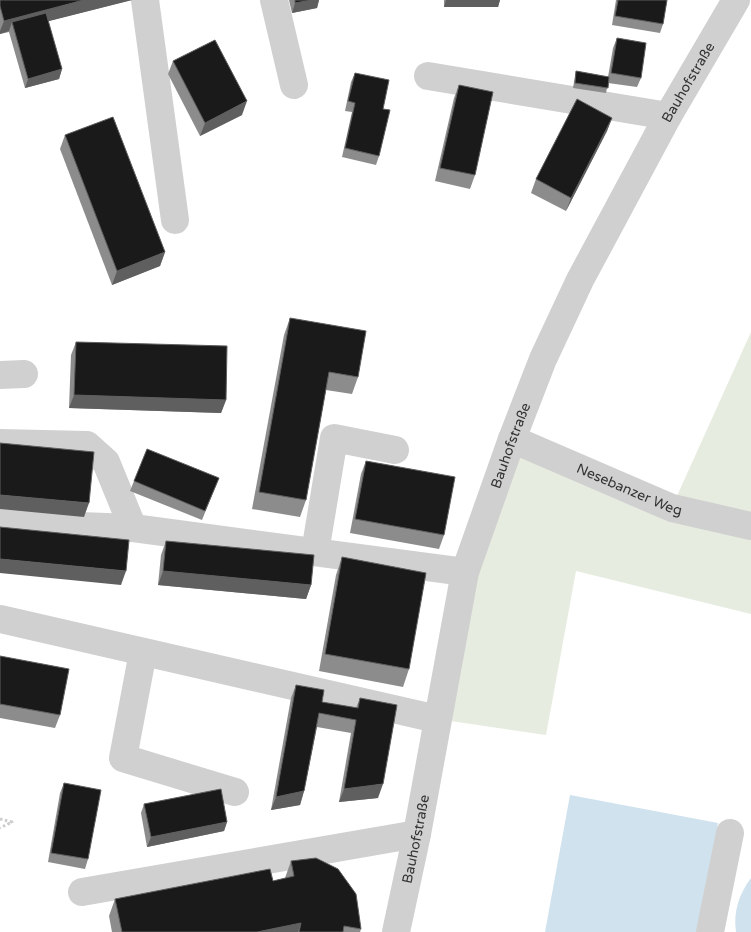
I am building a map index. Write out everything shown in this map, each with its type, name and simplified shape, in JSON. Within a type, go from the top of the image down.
[{"type":"street","points":[[145,0],[175,220]]},
{"type":"street","points":[[274,0],[294,85]]},
{"type":"street","name":"Bauhofstraße","points":[[396,932],[465,572],[512,439],[543,359],[580,280],[668,116],[736,0]]},
{"type":"street","points":[[428,76],[668,116]]},
{"type":"street","points":[[315,552],[334,438],[395,450]]},
{"type":"street","name":"Nesebanzer Weg","points":[[512,439],[672,508],[751,526]]},
{"type":"street","points":[[0,443],[87,444],[106,462],[133,528]]},
{"type":"street","points":[[0,523],[133,528],[465,572]]},
{"type":"street","points":[[0,619],[437,719]]},
{"type":"street","points":[[143,652],[123,758],[235,792]]},
{"type":"street","points":[[82,892],[416,834]]},
{"type":"street","points":[[710,932],[730,834]]},
{"type":"path","points":[[0,819],[12,822],[0,828]]},
{"type":"shaded area","points":[[751,332],[751,614],[576,571],[546,735],[437,719],[512,439],[672,507]]},
{"type":"water","points":[[570,795],[718,823],[698,932],[545,932]]},
{"type":"water","points":[[751,878],[751,932],[736,932],[736,910],[743,890]]},
{"type":"building","points":[[0,0],[84,0],[4,21]]},
{"type":"building","points":[[295,0],[312,0],[295,3]]},
{"type":"building","points":[[618,0],[667,0],[663,24],[615,16]]},
{"type":"building","points":[[46,13],[62,69],[28,79],[12,22]]},
{"type":"building","points":[[617,38],[646,43],[641,78],[611,73]]},
{"type":"building","points":[[215,40],[247,101],[205,123],[173,61]]},
{"type":"building","points":[[576,71],[609,77],[608,88],[575,83]]},
{"type":"building","points":[[355,73],[389,80],[383,109],[390,110],[379,156],[345,148],[355,103],[348,101]]},
{"type":"building","points":[[459,85],[493,92],[475,175],[440,168]]},
{"type":"building","points":[[577,99],[612,118],[571,198],[536,179]]},
{"type":"building","points":[[113,117],[165,252],[117,271],[65,135]]},
{"type":"building","points":[[290,318],[366,331],[358,377],[329,372],[306,500],[259,492]]},
{"type":"building","points":[[76,342],[227,346],[226,400],[74,395]]},
{"type":"building","points":[[0,443],[94,452],[89,503],[0,495]]},
{"type":"building","points":[[147,449],[219,478],[205,511],[134,481]]},
{"type":"building","points":[[366,461],[455,477],[444,535],[355,519]]},
{"type":"building","points":[[0,527],[129,540],[126,571],[0,559]]},
{"type":"building","points":[[166,541],[314,555],[311,585],[163,571]]},
{"type":"building","points":[[342,557],[426,573],[409,669],[325,654]]},
{"type":"building","points":[[0,656],[69,669],[60,715],[0,704]]},
{"type":"building","points":[[296,685],[324,690],[322,702],[358,708],[360,698],[397,705],[383,784],[344,789],[356,720],[319,713],[304,791],[276,797]]},
{"type":"building","points":[[64,783],[101,790],[88,859],[51,853]]},
{"type":"building","points":[[221,789],[227,822],[151,837],[144,804]]},
{"type":"building","points":[[316,858],[338,869],[356,894],[361,929],[344,926],[343,932],[299,932],[301,923],[257,932],[122,932],[115,899],[270,869],[273,881],[294,876],[291,861]]}]
